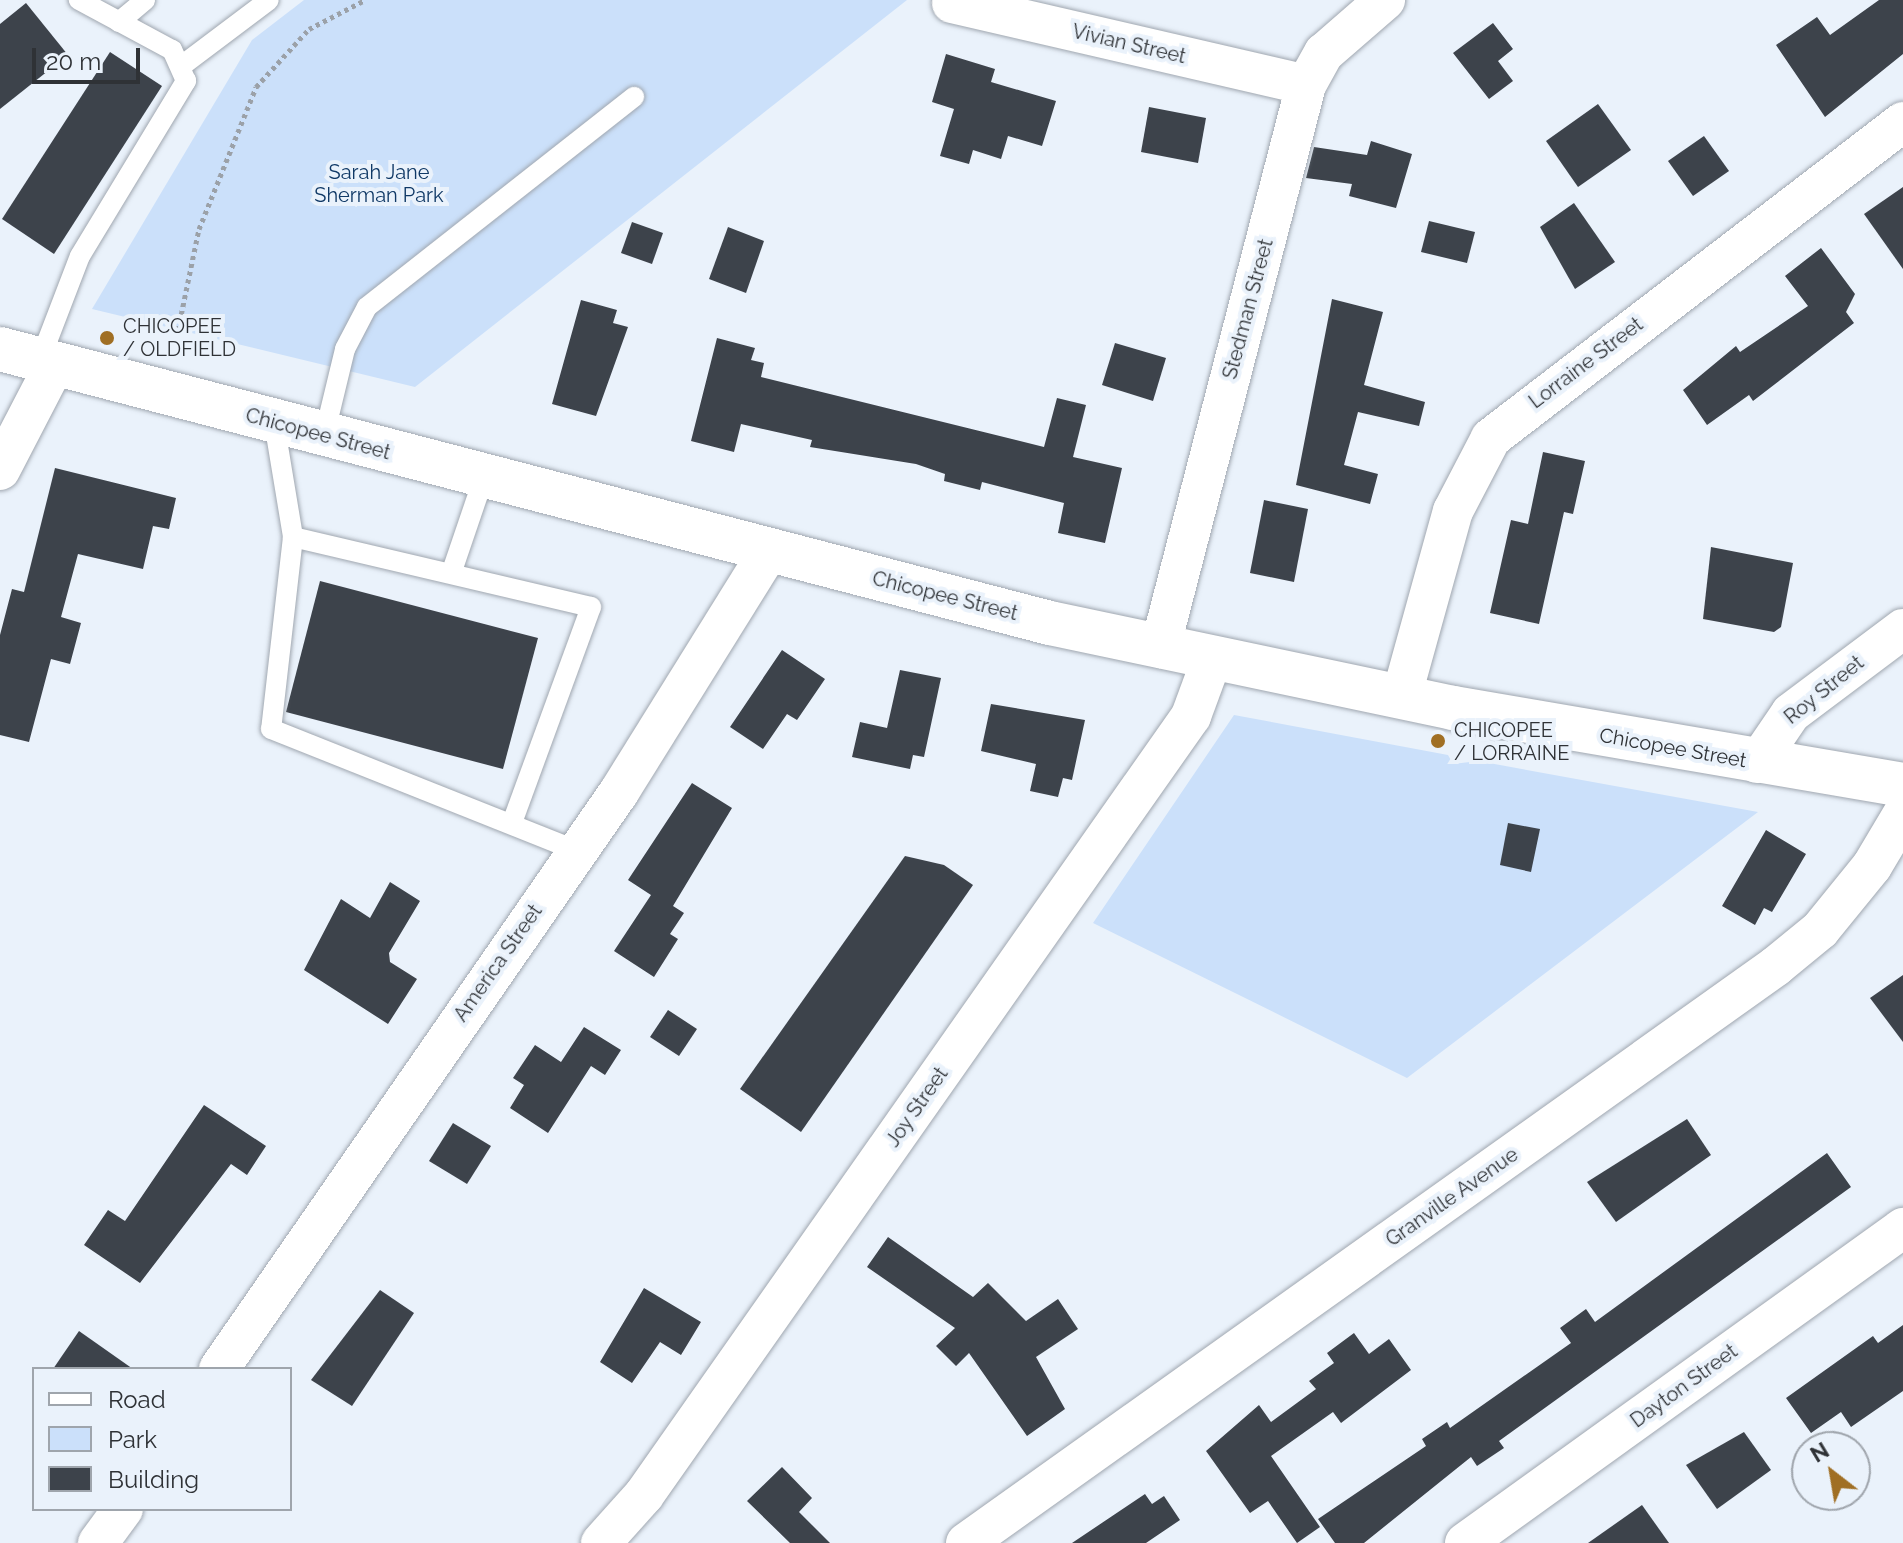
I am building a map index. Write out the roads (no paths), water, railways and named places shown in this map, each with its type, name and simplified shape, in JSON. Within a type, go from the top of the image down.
[{"type":"main road","name":"Chicopee Street","points":[[32,358],[769,551],[1160,648],[1401,698],[1757,763],[1903,785]]},
{"type":"street","name":"Stedman Street","points":[[1160,648],[1306,85],[1324,53],[1385,0]]},
{"type":"street","name":"Vivian Street","points":[[952,3],[1306,85]]},
{"type":"street","name":"Lorraine Street","points":[[1401,698],[1463,483],[1491,438],[1903,122]]},
{"type":"street","points":[[0,470],[32,358]]},
{"type":"street","name":"America Street","points":[[220,1367],[577,851],[769,551]]},
{"type":"street","name":"Roy Street","points":[[1757,763],[1791,713],[1903,629]]},
{"type":"street","name":"Joy Street","points":[[601,1543],[644,1495],[1191,716],[1212,659]]},
{"type":"street","name":"Granville Avenue","points":[[966,1543],[1776,966],[1837,909],[1903,814]]},
{"type":"street","name":"Dayton Street","points":[[1465,1543],[1903,1228]]},
{"type":"street","points":[[98,1543],[122,1511]]},
{"type":"lane","points":[[79,0],[184,64]]},
{"type":"lane","points":[[119,22],[145,0]]},
{"type":"lane","points":[[184,64],[269,0]]},
{"type":"lane","points":[[32,358],[80,256],[185,88],[184,64]]},
{"type":"lane","points":[[324,436],[345,349],[374,299],[634,97]]},
{"type":"lane","points":[[274,422],[293,537],[271,729],[577,851]]},
{"type":"lane","points":[[452,571],[484,477]]},
{"type":"lane","points":[[293,537],[452,571],[591,607],[512,823]]},
{"type":"place","name":"CHICOPEE / OLDFIELD","points":[[107,338]]},
{"type":"place","name":"CHICOPEE / LORRAINE","points":[[1438,741]]},
{"type":"park label","name":"Sarah Jane Sherman Park","points":[[379,184]]}]
